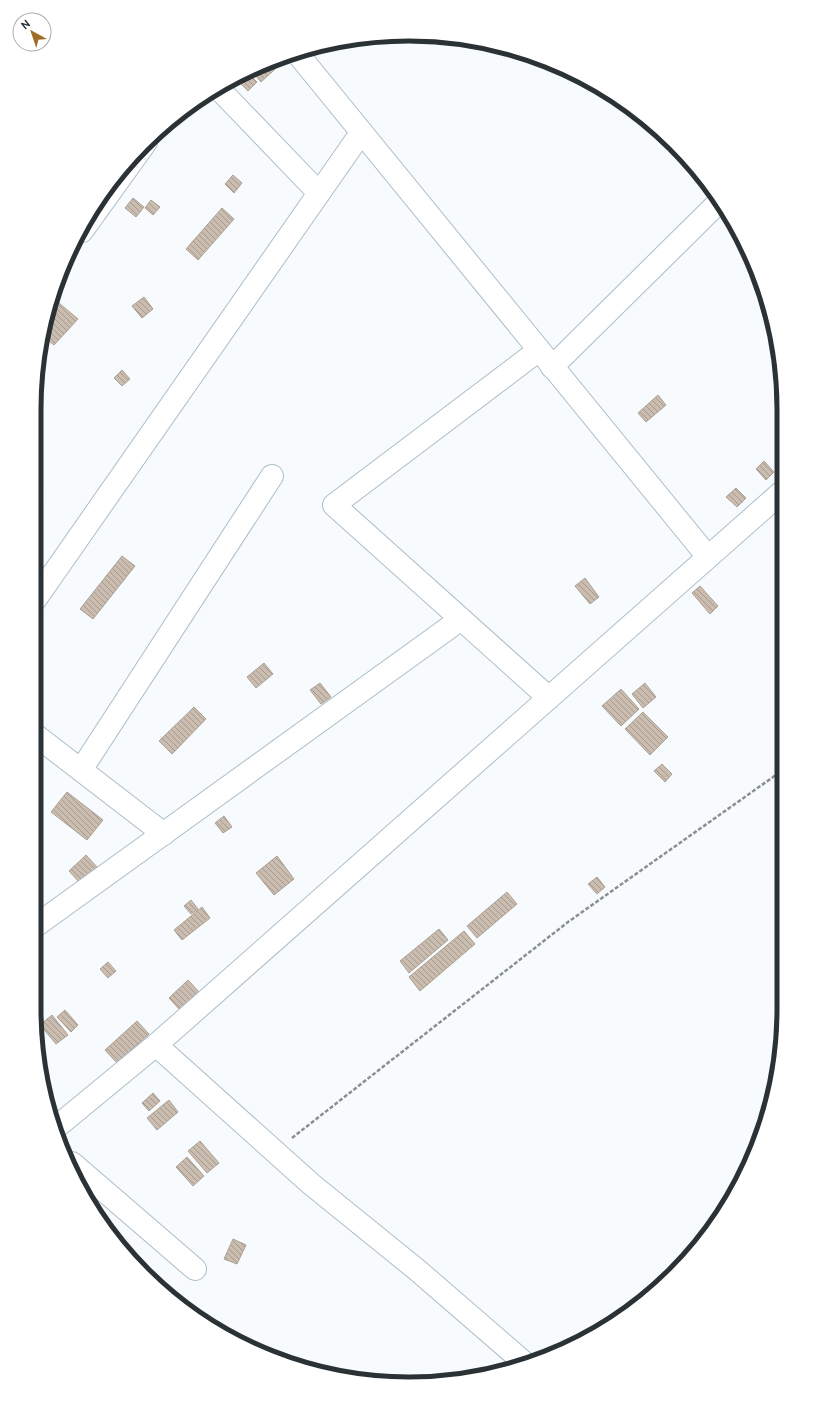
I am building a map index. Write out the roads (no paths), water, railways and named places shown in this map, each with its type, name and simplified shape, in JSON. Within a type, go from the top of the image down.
[{"type":"street","points":[[300,58],[708,557]]},
{"type":"street","points":[[222,92],[319,193]]},
{"type":"street","points":[[41,590],[361,133]]},
{"type":"street","points":[[549,698],[334,505],[546,358],[715,205]]},
{"type":"street","points":[[81,770],[272,476]]},
{"type":"street","points":[[60,1124],[156,1045],[777,496]]},
{"type":"street","points":[[41,922],[462,619]]},
{"type":"street","points":[[41,739],[164,834]]},
{"type":"street","points":[[156,1045],[311,1184],[416,1269],[521,1359]]},
{"type":"street","points":[[78,1169],[195,1270]]}]
